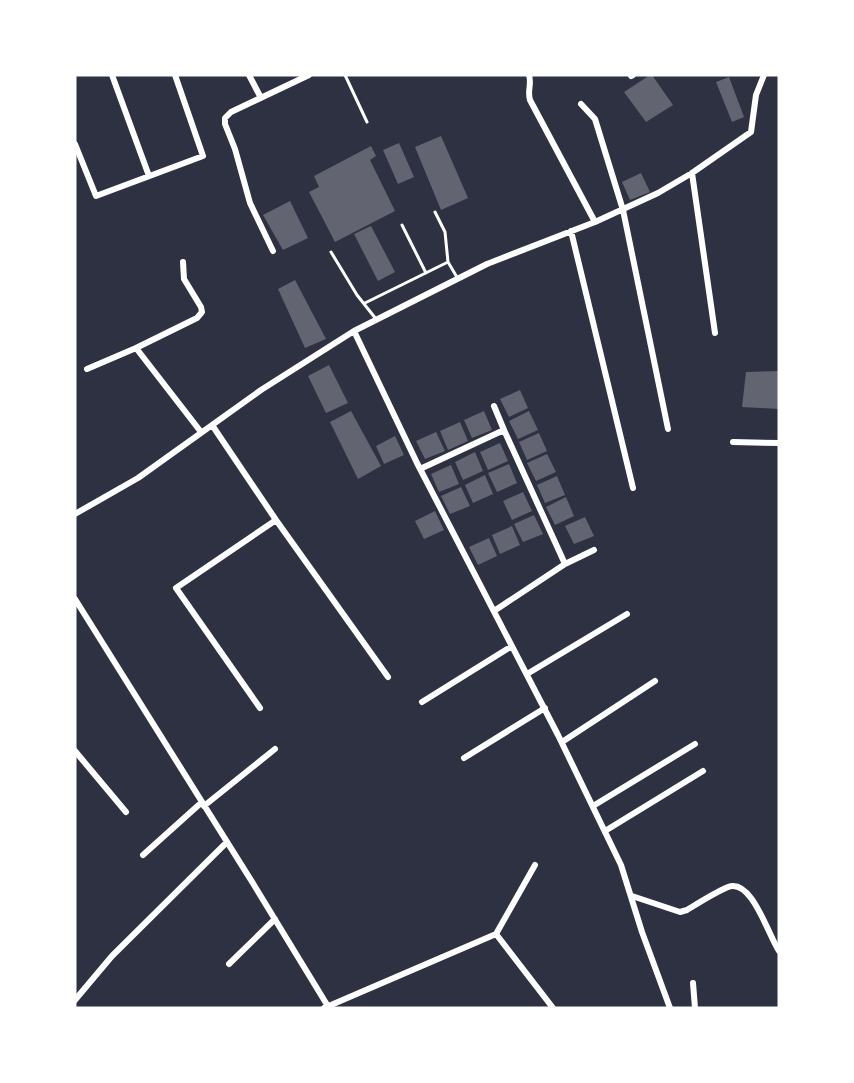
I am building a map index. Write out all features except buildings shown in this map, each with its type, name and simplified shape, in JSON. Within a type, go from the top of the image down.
[{"type":"street","points":[[111,75],[149,176]]},
{"type":"street","points":[[75,144],[96,196],[203,156],[175,75]]},
{"type":"street","points":[[249,75],[261,98]]},
{"type":"street","points":[[273,251],[255,216],[225,118],[231,112],[309,75]]},
{"type":"street","points":[[529,75],[530,100],[595,222]]},
{"type":"street","points":[[75,514],[138,478],[261,390],[354,331],[487,264],[624,210],[692,173],[751,132],[756,95],[764,75]]},
{"type":"street","points":[[581,104],[595,119],[624,210],[668,429]]},
{"type":"street","points":[[692,173],[715,333]]},
{"type":"street","points":[[571,231],[633,488]]},
{"type":"street","points":[[87,369],[197,318],[202,312],[201,307],[184,279],[183,262]]},
{"type":"street","points":[[354,331],[420,469],[545,708],[621,865],[642,932],[670,1008]]},
{"type":"street","points":[[136,348],[201,432]]},
{"type":"street","points":[[494,406],[565,564]]},
{"type":"street","points":[[212,425],[276,520],[388,677]]},
{"type":"street","points":[[420,469],[504,430]]},
{"type":"street","points":[[733,442],[779,443]]},
{"type":"street","points":[[260,708],[176,588],[276,520]]},
{"type":"street","points":[[494,611],[565,564],[594,550]]},
{"type":"street","points":[[75,599],[275,919],[327,1007],[496,934],[535,865]]},
{"type":"street","points":[[527,674],[627,614]]},
{"type":"street","points":[[422,702],[512,646]]},
{"type":"street","points":[[562,742],[655,681]]},
{"type":"street","points":[[464,758],[545,708]]},
{"type":"street","points":[[593,806],[694,744]]},
{"type":"street","points":[[143,855],[203,804],[275,749]]},
{"type":"street","points":[[75,751],[126,812]]},
{"type":"street","points":[[605,831],[703,771]]},
{"type":"street","points":[[75,1000],[112,956],[227,842]]},
{"type":"street","points":[[632,896],[680,912],[730,886],[740,887],[752,896],[779,951]]},
{"type":"street","points":[[229,964],[275,919]]},
{"type":"street","points":[[496,934],[553,1008]]},
{"type":"street","points":[[693,983],[695,1008]]},
{"type":"lane","points":[[345,75],[367,123]]},
{"type":"lane","points":[[435,212],[445,232],[448,262],[458,279]]},
{"type":"lane","points":[[402,225],[426,273]]},
{"type":"lane","points":[[331,252],[357,295],[376,319]]},
{"type":"lane","points":[[365,303],[448,262]]}]
